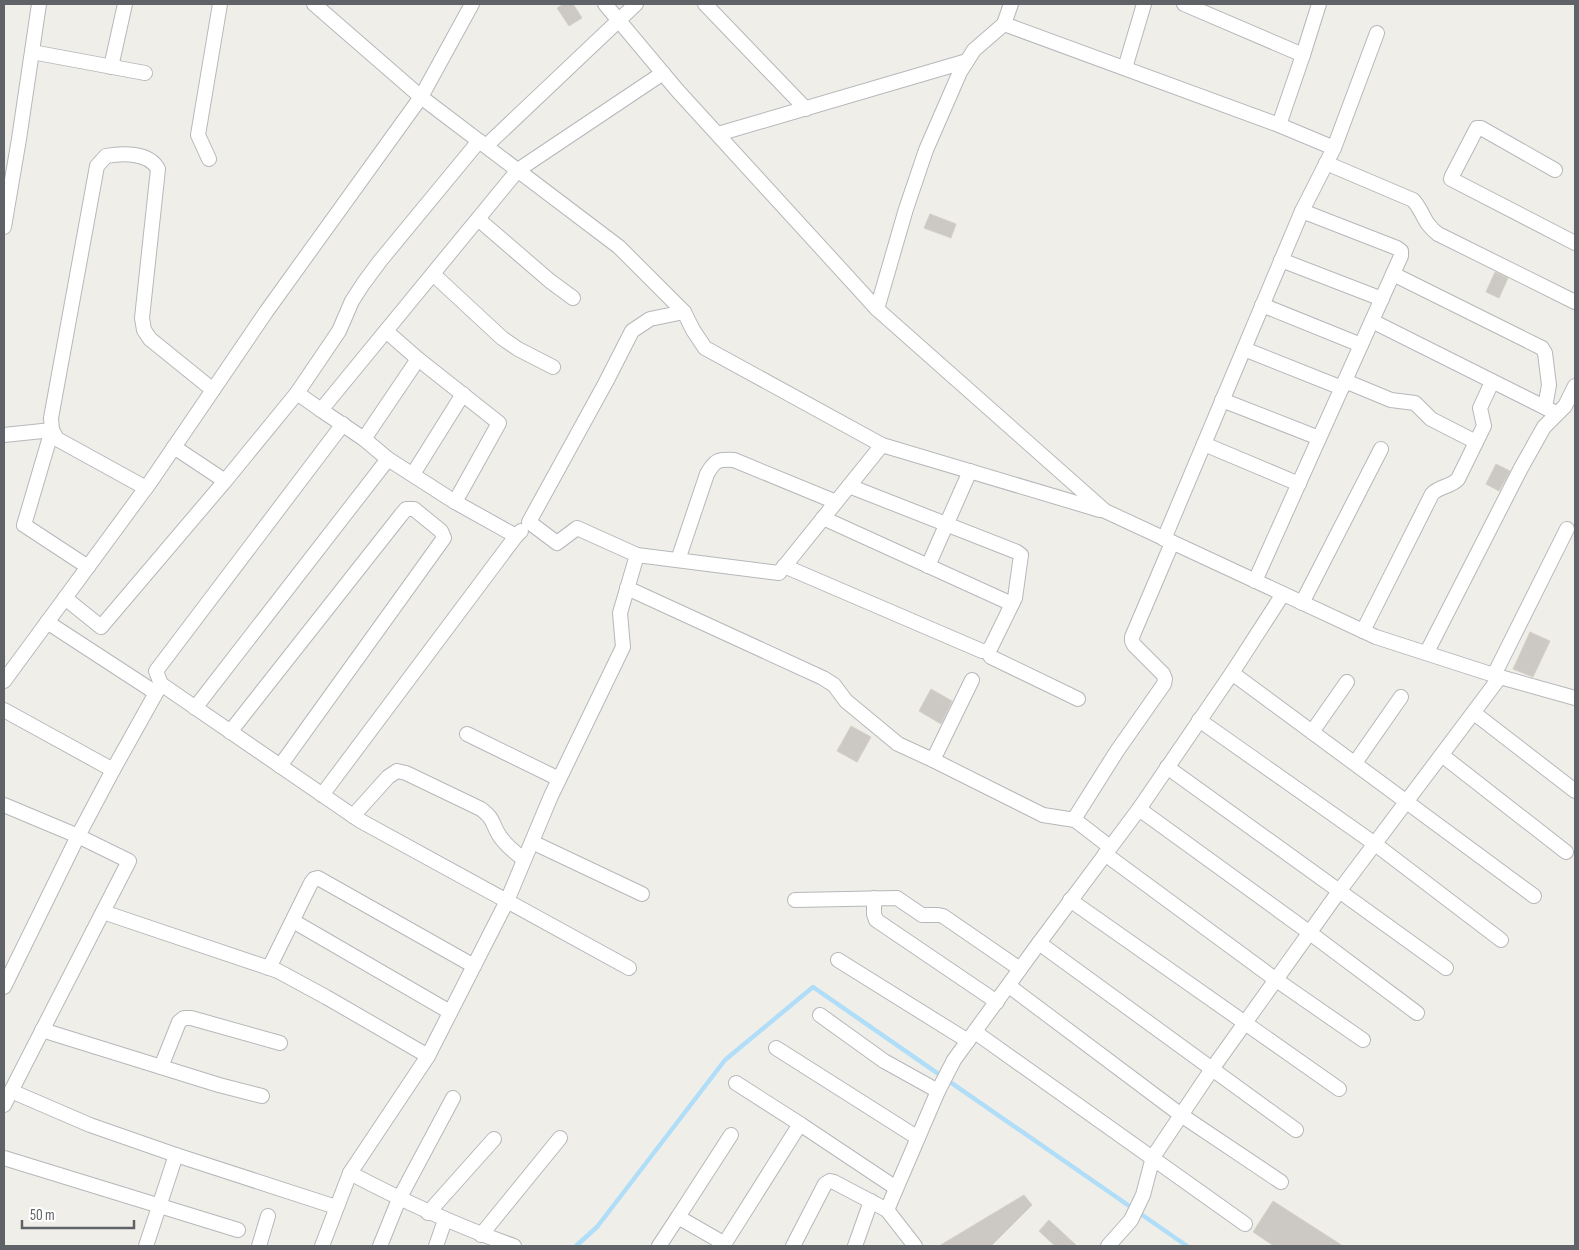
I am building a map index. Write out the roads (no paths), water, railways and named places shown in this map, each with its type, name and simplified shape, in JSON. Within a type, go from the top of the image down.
[{"type":"street","points":[[4,227],[39,4]]},
{"type":"street","points":[[111,67],[125,4]]},
{"type":"street","points":[[209,159],[198,135],[220,4]]},
{"type":"street","points":[[314,4],[421,97],[620,247],[684,312],[705,348],[882,445],[1105,512],[1376,637],[1498,676],[1575,698]]},
{"type":"street","points":[[4,681],[146,488],[266,312],[421,97],[472,4]]},
{"type":"street","points":[[606,4],[663,73],[878,308],[1105,512]]},
{"type":"street","points":[[64,598],[101,627],[297,393],[339,331],[352,301],[380,261],[483,143],[636,4]]},
{"type":"street","points":[[705,4],[806,109]]},
{"type":"street","points":[[878,308],[906,209],[926,150],[960,72],[974,50],[1004,24],[1011,4]]},
{"type":"street","points":[[1125,68],[1144,4]]},
{"type":"street","points":[[1184,4],[1303,55]]},
{"type":"street","points":[[1279,125],[1319,4]]},
{"type":"street","points":[[1004,24],[1279,125],[1334,148]]},
{"type":"street","points":[[1075,820],[1117,751],[1164,684],[1163,674],[1134,645],[1132,637],[1204,444],[1302,211],[1334,148],[1377,33]]},
{"type":"street","points":[[32,52],[145,73]]},
{"type":"street","points":[[718,134],[966,61]]},
{"type":"street","points":[[321,410],[518,170],[663,73]]},
{"type":"street","points":[[1555,170],[1481,128],[1477,128],[1452,179],[1575,242]]},
{"type":"street","points":[[88,567],[24,525],[52,430],[51,418],[97,166],[106,156],[129,154],[147,158],[158,169],[142,318],[144,330],[150,339],[213,390]]},
{"type":"street","points":[[1326,163],[1412,200],[1418,206],[1429,227],[1438,234],[1575,302]]},
{"type":"street","points":[[1255,581],[1401,256],[1401,251],[1398,248],[1302,211]]},
{"type":"street","points":[[478,219],[550,281],[573,298]]},
{"type":"street","points":[[1282,260],[1382,299]]},
{"type":"street","points":[[433,274],[502,338],[518,349],[553,367]]},
{"type":"street","points":[[1393,274],[1542,348],[1545,352],[1549,385],[1545,407]]},
{"type":"street","points":[[1262,306],[1361,345]]},
{"type":"street","points":[[322,795],[516,536],[529,522],[632,331],[650,319],[684,312]]},
{"type":"street","points":[[1372,321],[1557,414]]},
{"type":"street","points":[[386,331],[418,359],[499,423],[456,502]]},
{"type":"street","points":[[1244,349],[1343,385],[1391,400],[1415,403],[1431,419],[1476,442]]},
{"type":"street","points":[[364,439],[418,359]]},
{"type":"street","points":[[1363,631],[1432,494],[1456,482],[1484,426],[1480,408],[1492,382]]},
{"type":"street","points":[[1427,652],[1521,468],[1544,427],[1565,406],[1575,386]]},
{"type":"street","points":[[297,393],[364,439],[388,459],[456,502],[516,536]]},
{"type":"street","points":[[413,474],[462,394]]},
{"type":"street","points":[[1222,400],[1319,438]]},
{"type":"street","points":[[4,987],[78,836],[158,689],[156,671],[343,424]]},
{"type":"street","points":[[4,435],[52,430]]},
{"type":"street","points":[[52,430],[57,439],[146,488]]},
{"type":"street","points":[[1204,444],[1298,484]]},
{"type":"street","points":[[529,522],[557,543],[577,528],[637,555],[779,574],[882,445]]},
{"type":"street","points":[[174,448],[224,481]]},
{"type":"street","points":[[1302,603],[1381,449]]},
{"type":"street","points":[[195,708],[388,459]]},
{"type":"street","points":[[678,560],[707,474],[712,465],[720,459],[734,460],[836,502]]},
{"type":"street","points":[[928,566],[970,471]]},
{"type":"street","points":[[849,486],[1021,555],[1016,593],[991,647],[987,651]]},
{"type":"street","points":[[230,732],[400,515],[406,509],[414,509],[441,531],[444,538],[280,766]]},
{"type":"street","points":[[823,518],[1012,604]]},
{"type":"street","points":[[1108,1246],[1131,1220],[1143,1195],[1153,1156],[1212,1069],[1340,890],[1443,756],[1498,676],[1567,529]]},
{"type":"street","points":[[322,1246],[350,1172],[428,1056],[507,901],[559,780],[623,647],[620,613],[637,555]]},
{"type":"street","points":[[784,566],[982,651],[987,651],[991,656],[1078,699]]},
{"type":"street","points":[[627,588],[806,668],[824,678],[834,685],[846,701],[891,740],[1043,815],[1075,820],[1108,851],[1275,979],[1363,1040]]},
{"type":"street","points":[[887,1210],[940,1087],[954,1060],[1039,942],[1139,809],[1232,673],[1283,594]]},
{"type":"street","points":[[47,622],[158,689],[195,708],[353,816],[629,968]]},
{"type":"street","points":[[1232,673],[1534,896]]},
{"type":"street","points":[[934,760],[972,680]]},
{"type":"street","points":[[1312,732],[1347,682]]},
{"type":"street","points":[[1355,763],[1401,697]]},
{"type":"street","points":[[4,710],[113,770]]},
{"type":"street","points":[[1474,713],[1575,791]]},
{"type":"street","points":[[1199,720],[1374,844],[1501,940]]},
{"type":"street","points":[[467,734],[559,780]]},
{"type":"street","points":[[1443,756],[1566,852]]},
{"type":"street","points":[[1167,766],[1446,968]]},
{"type":"street","points":[[353,816],[388,777],[397,771],[406,773],[481,809],[491,816],[499,836],[524,860]]},
{"type":"street","points":[[4,805],[78,836],[129,861],[4,1105]]},
{"type":"street","points":[[1139,809],[1417,1013]]},
{"type":"street","points":[[532,842],[642,894]]},
{"type":"street","points":[[270,968],[311,883],[314,879],[318,878],[474,966]]},
{"type":"street","points":[[874,898],[876,920],[997,1002]]},
{"type":"street","points":[[795,900],[897,898],[922,915],[943,916],[1020,969]]},
{"type":"street","points":[[1070,900],[1339,1089]]},
{"type":"street","points":[[103,912],[270,968],[326,997],[428,1056]]},
{"type":"street","points":[[293,921],[450,1012]]},
{"type":"street","points":[[1039,942],[1296,1130]]},
{"type":"street","points":[[838,960],[972,1036],[1153,1156],[1245,1224]]},
{"type":"street","points":[[1009,986],[1181,1115],[1281,1182]]},
{"type":"street","points":[[820,1014],[884,1062],[940,1087]]},
{"type":"street","points":[[162,1067],[179,1022],[184,1018],[191,1018],[280,1043]]},
{"type":"street","points":[[42,1030],[262,1096]]},
{"type":"street","points":[[776,1048],[918,1138]]},
{"type":"street","points":[[736,1083],[896,1188]]},
{"type":"street","points":[[10,1091],[90,1124],[176,1155],[336,1208]]},
{"type":"street","points":[[380,1246],[399,1199],[453,1098]]},
{"type":"street","points":[[678,1217],[724,1245],[800,1124]]},
{"type":"street","points":[[659,1246],[731,1135]]},
{"type":"street","points":[[481,1235],[560,1138]]},
{"type":"street","points":[[428,1212],[494,1139]]},
{"type":"street","points":[[146,1246],[176,1155]]},
{"type":"street","points":[[4,1158],[238,1230]]},
{"type":"street","points":[[350,1172],[399,1199],[445,1220],[514,1246]]},
{"type":"street","points":[[793,1246],[826,1184],[830,1181],[887,1210],[916,1246]]},
{"type":"street","points":[[855,1246],[870,1201]]},
{"type":"street","points":[[259,1246],[268,1216]]},
{"type":"street","points":[[436,1246],[445,1220]]},
{"type":"waterway","points":[[576,1246],[597,1227],[725,1060],[813,987],[1187,1246]]}]
